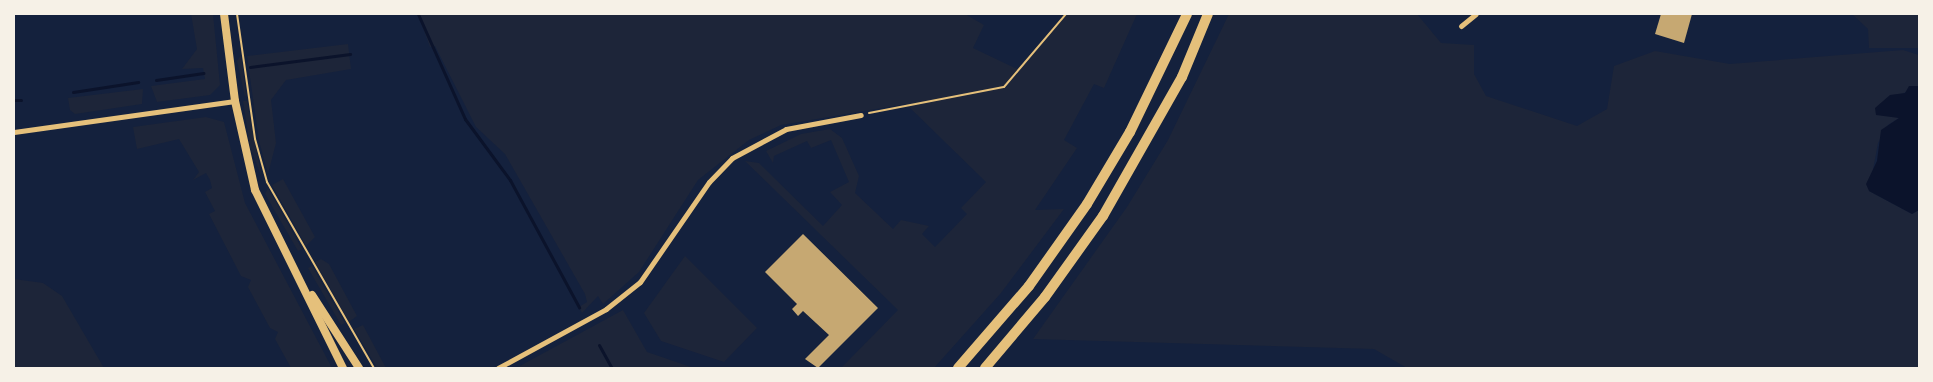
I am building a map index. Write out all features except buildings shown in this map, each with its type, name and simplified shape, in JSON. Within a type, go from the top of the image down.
[{"type":"highway","points":[[958,368],[1029,286],[1087,204],[1134,124],[1187,14]]},
{"type":"highway","points":[[985,368],[1045,297],[1108,208],[1182,77],[1208,14]]},
{"type":"main road","points":[[224,14],[235,101],[255,190],[342,368]]},
{"type":"main road","points":[[297,273],[359,368]]},
{"type":"street","points":[[1461,26],[1476,14]]},
{"type":"street","points":[[14,132],[235,101]]},
{"type":"street","points":[[498,368],[606,308],[640,282],[709,182],[732,158],[786,130],[861,115]]},
{"type":"path","points":[[238,14],[255,139],[267,182],[374,368]]},
{"type":"path","points":[[861,115],[955,100],[1004,87],[1066,14]]},
{"type":"shaded area","points":[[191,14],[213,14],[220,85],[210,95],[157,102],[151,86],[205,79],[203,68],[182,69],[197,49]]},
{"type":"shaded area","points":[[418,14],[965,14],[984,25],[973,48],[1017,69],[1066,14],[1137,14],[1104,88],[1094,84],[1064,140],[1077,148],[1035,210],[1064,209],[1001,293],[934,368],[841,368],[898,310],[745,161],[759,163],[823,226],[842,205],[830,192],[849,182],[831,140],[811,148],[807,141],[774,156],[773,163],[766,151],[801,134],[830,129],[842,138],[859,176],[855,193],[893,229],[901,220],[929,226],[922,234],[935,247],[967,214],[961,208],[986,182],[906,104],[781,125],[749,140],[698,180],[639,272],[603,304],[598,296],[582,313],[579,307],[587,302],[585,294],[505,154],[476,127],[435,46],[430,47]]},
{"type":"shaded area","points":[[1229,14],[1417,14],[1441,43],[1474,45],[1474,74],[1486,96],[1577,126],[1607,109],[1614,66],[1655,51],[1730,64],[1903,50],[1919,55],[1919,86],[1897,96],[1883,114],[1899,118],[1888,125],[1878,143],[1869,191],[1912,214],[1919,210],[1919,368],[1407,368],[1374,349],[1033,339],[1127,207],[1168,140]]},
{"type":"shaded area","points":[[1852,14],[1919,14],[1919,48],[1869,48],[1868,29]]},
{"type":"shaded area","points":[[348,44],[351,69],[286,80],[271,100],[276,143],[268,174],[259,141],[247,56]]},
{"type":"shaded area","points":[[241,55],[246,95],[245,97],[237,61]]},
{"type":"shaded area","points":[[1909,86],[1919,86],[1919,210],[1912,214],[1869,191],[1866,184],[1877,161],[1881,130],[1899,118],[1876,115],[1875,108],[1890,95],[1905,93]]},
{"type":"shaded area","points":[[143,89],[142,104],[75,114],[70,110],[68,98]]},
{"type":"shaded area","points":[[243,101],[247,101],[262,178],[250,147]]},
{"type":"shaded area","points":[[206,117],[224,122],[245,203],[332,368],[291,368],[275,339],[278,332],[270,328],[248,287],[251,280],[241,276],[209,214],[215,211],[205,192],[212,188],[210,180],[206,173],[193,180],[199,172],[179,139],[137,149],[133,127]]},
{"type":"shaded area","points":[[283,179],[315,237],[306,246],[272,185]]},
{"type":"shaded area","points":[[268,188],[302,249],[298,251],[265,194]]},
{"type":"shaded area","points":[[685,256],[757,328],[724,362],[661,341],[644,313]]},
{"type":"shaded area","points":[[321,259],[329,264],[357,316],[349,322],[315,262]]},
{"type":"shaded area","points":[[312,266],[345,323],[341,325],[308,268]]},
{"type":"shaded area","points":[[14,279],[43,283],[62,296],[104,368],[14,368]]},
{"type":"shaded area","points":[[623,310],[647,352],[694,368],[516,368]]},
{"type":"shaded area","points":[[363,325],[386,368],[377,368],[354,329]]},
{"type":"waterway","points":[[418,14],[465,119],[510,180],[579,307]]},
{"type":"waterway","points":[[250,67],[350,54]]},
{"type":"waterway","points":[[156,80],[203,73]]},
{"type":"waterway","points":[[73,92],[138,82]]},
{"type":"waterway","points":[[14,100],[21,100]]},
{"type":"waterway","points":[[599,345],[612,368]]}]
